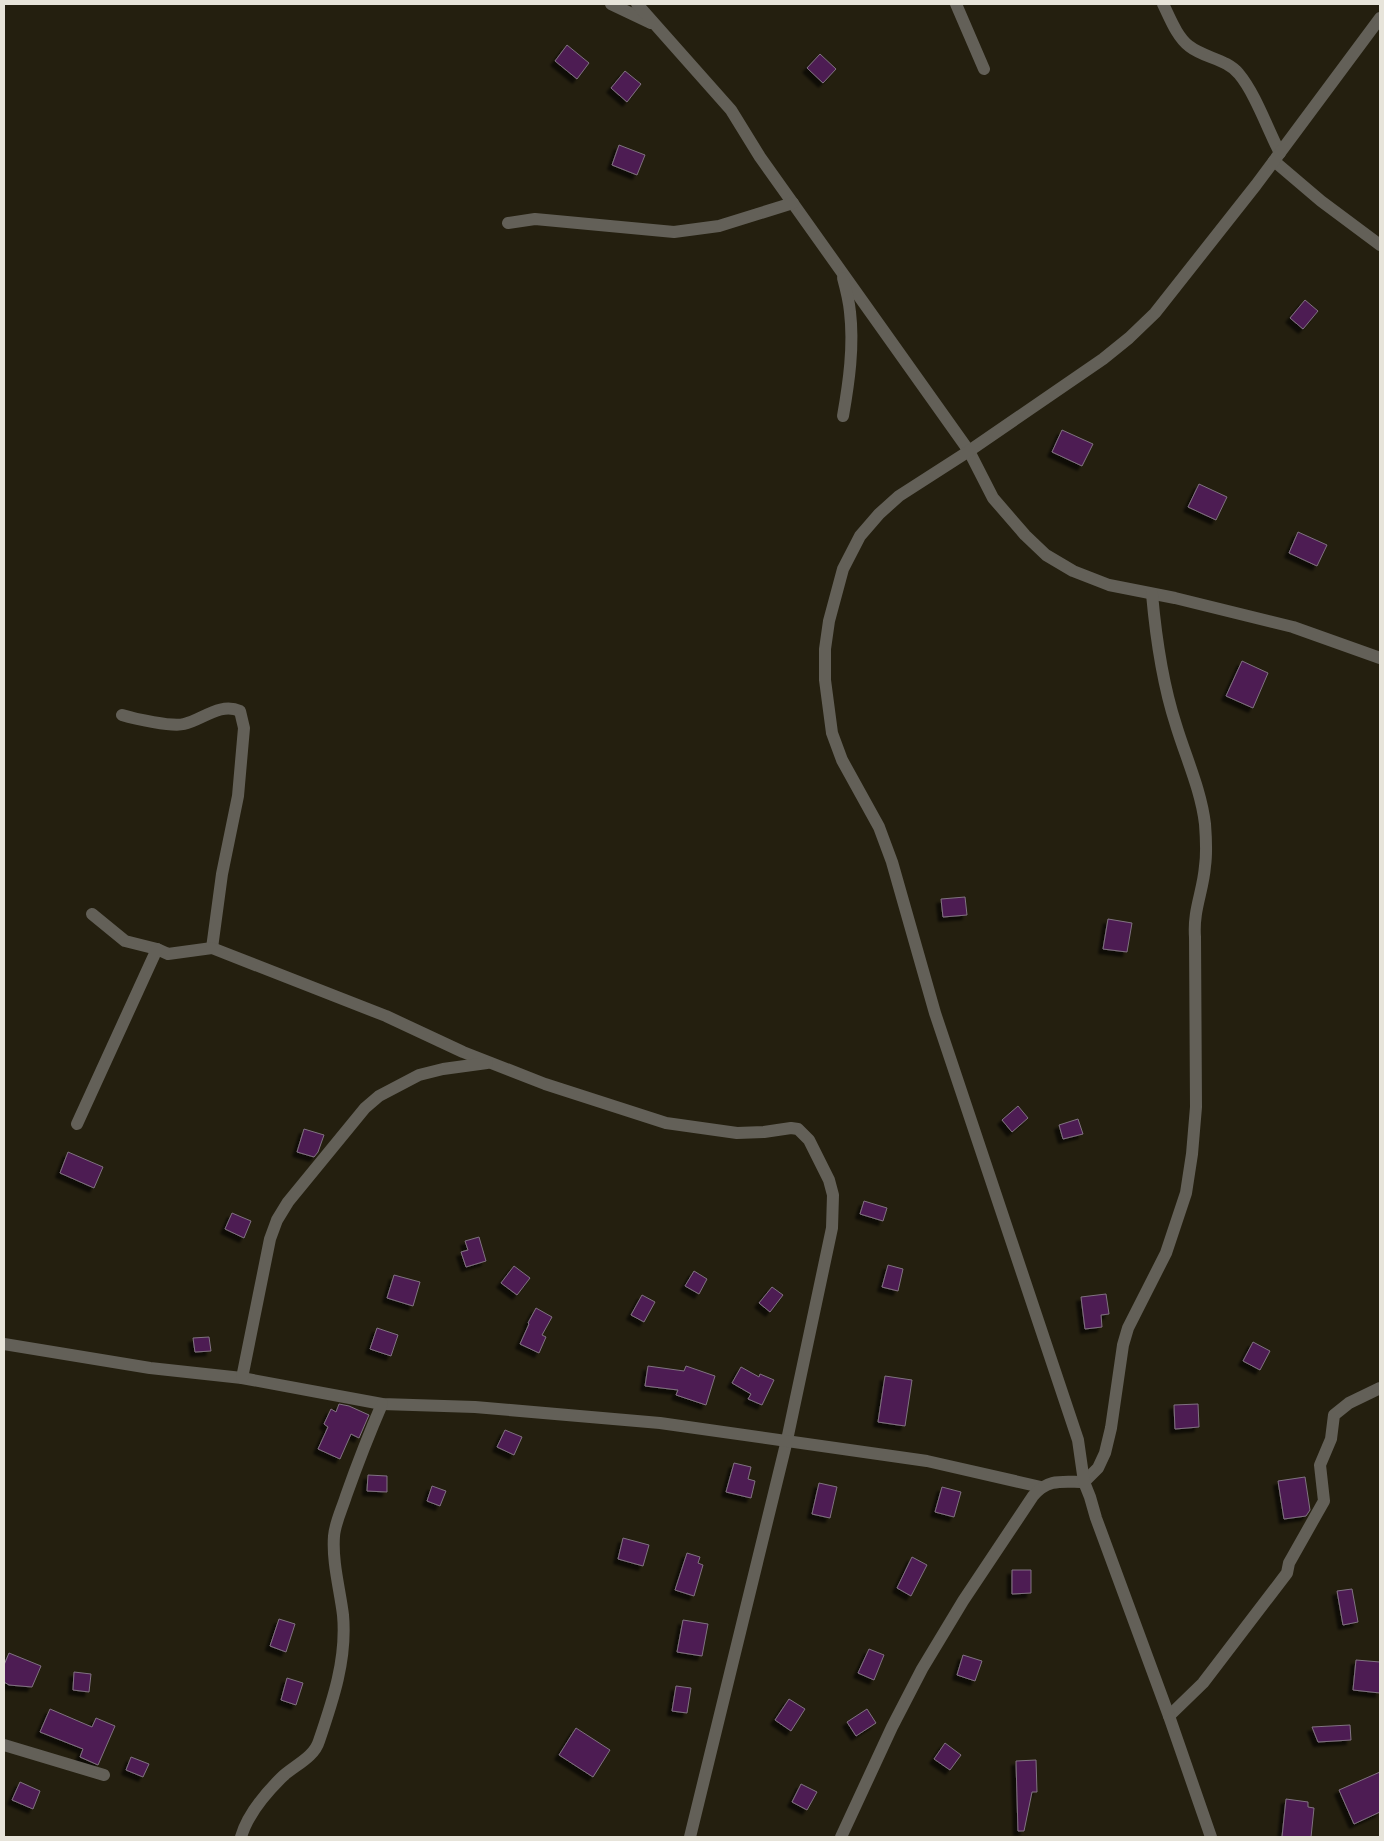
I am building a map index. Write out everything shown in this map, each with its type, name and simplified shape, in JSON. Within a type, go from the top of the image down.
[{"type":"street","points":[[611,4],[653,24]]},
{"type":"street","points":[[637,4],[731,110],[760,157],[969,451],[993,498],[1025,535],[1046,555],[1073,571],[1109,585],[1294,627],[1380,658]]},
{"type":"street","points":[[956,4],[984,69]]},
{"type":"street","points":[[1163,4],[1184,42],[1200,53],[1231,66],[1240,74],[1255,100],[1277,157],[1321,201],[1380,245]]},
{"type":"street","points":[[1211,1837],[1170,1716],[1111,1562],[1084,1482],[1078,1440],[935,1013],[892,862],[879,827],[842,760],[832,734],[824,680],[825,649],[829,621],[843,569],[860,536],[878,514],[899,496],[1104,359],[1142,327],[1277,157],[1380,18]]},
{"type":"street","points":[[508,223],[541,219],[674,232],[719,226],[793,203]]},
{"type":"street","points":[[842,270],[850,311],[849,382],[843,416]]},
{"type":"street","points":[[841,1837],[892,1727],[922,1669],[962,1601],[1033,1496],[1041,1487],[1054,1482],[1084,1482],[1098,1468],[1105,1453],[1112,1428],[1123,1345],[1128,1328],[1166,1253],[1186,1193],[1193,1145],[1196,1077],[1194,922],[1205,867],[1205,823],[1195,781],[1167,694],[1156,639],[1152,594]]},
{"type":"street","points":[[122,715],[141,721],[183,725],[208,713],[227,709],[240,711],[242,716],[244,728],[238,796],[222,874],[212,948]]},
{"type":"street","points":[[92,914],[125,941],[157,949],[168,954],[212,948],[386,1016],[463,1052],[545,1084],[666,1123],[737,1133],[791,1128],[798,1129],[809,1140],[829,1180],[833,1195],[832,1228],[787,1440],[690,1837]]},
{"type":"street","points":[[77,1124],[157,949]]},
{"type":"street","points":[[242,1378],[270,1239],[277,1220],[288,1202],[365,1108],[395,1087],[420,1074],[443,1068],[491,1062]]},
{"type":"street","points":[[4,1344],[150,1368],[242,1378],[382,1404],[475,1407],[660,1422],[927,1461],[1041,1487]]},
{"type":"street","points":[[1170,1716],[1203,1683],[1287,1573],[1289,1562],[1324,1501],[1320,1465],[1331,1439],[1334,1415],[1349,1403],[1380,1388]]},
{"type":"street","points":[[241,1837],[251,1817],[266,1796],[282,1778],[310,1755],[318,1744],[339,1677],[344,1648],[343,1617],[334,1535],[337,1520],[363,1449],[382,1404]]},
{"type":"street","points":[[4,1744],[104,1775]]},
{"type":"building","points":[[567,45],[589,63],[577,79],[555,61]]},
{"type":"building","points":[[820,54],[836,69],[823,83],[807,68]]},
{"type":"building","points":[[625,71],[641,84],[627,102],[611,88]]},
{"type":"building","points":[[619,145],[645,155],[637,175],[612,165]]},
{"type":"building","points":[[1305,300],[1318,311],[1303,329],[1290,318]]},
{"type":"building","points":[[1062,430],[1093,444],[1082,466],[1052,452]]},
{"type":"building","points":[[1199,484],[1227,497],[1216,520],[1188,507]]},
{"type":"building","points":[[1298,532],[1327,545],[1317,566],[1289,553]]},
{"type":"building","points":[[1242,661],[1268,673],[1253,708],[1226,696]]},
{"type":"building","points":[[965,897],[967,915],[943,917],[941,899]]},
{"type":"building","points":[[1108,919],[1132,923],[1127,952],[1103,949]]},
{"type":"building","points":[[1018,1106],[1028,1118],[1012,1132],[1002,1120]]},
{"type":"building","points":[[1078,1119],[1083,1134],[1063,1139],[1059,1125]]},
{"type":"building","points":[[304,1129],[324,1135],[318,1152],[314,1157],[297,1152]]},
{"type":"building","points":[[68,1152],[103,1167],[94,1188],[60,1173]]},
{"type":"building","points":[[864,1201],[887,1208],[883,1221],[860,1214]]},
{"type":"building","points":[[232,1213],[251,1221],[244,1238],[225,1229]]},
{"type":"building","points":[[479,1237],[486,1261],[466,1267],[461,1252],[468,1250],[465,1241]]},
{"type":"building","points":[[888,1265],[903,1269],[898,1291],[882,1287]]},
{"type":"building","points":[[514,1266],[530,1278],[517,1295],[501,1283]]},
{"type":"building","points":[[694,1271],[707,1279],[699,1294],[685,1286]]},
{"type":"building","points":[[394,1275],[420,1282],[413,1306],[387,1298]]},
{"type":"building","points":[[772,1287],[783,1295],[770,1312],[759,1303]]},
{"type":"building","points":[[1106,1294],[1109,1314],[1101,1315],[1102,1327],[1085,1329],[1081,1297]]},
{"type":"building","points":[[642,1295],[655,1302],[644,1322],[631,1315]]},
{"type":"building","points":[[536,1308],[552,1317],[542,1335],[546,1337],[539,1353],[520,1344]]},
{"type":"building","points":[[377,1328],[398,1335],[391,1356],[370,1349]]},
{"type":"building","points":[[209,1337],[211,1351],[195,1352],[193,1338]]},
{"type":"building","points":[[1253,1342],[1270,1351],[1260,1370],[1243,1361]]},
{"type":"building","points":[[648,1366],[684,1371],[686,1366],[715,1376],[706,1405],[676,1395],[678,1390],[645,1386]]},
{"type":"building","points":[[741,1367],[759,1377],[760,1374],[774,1380],[762,1405],[748,1399],[751,1394],[732,1383]]},
{"type":"building","points":[[885,1376],[912,1380],[905,1426],[878,1422]]},
{"type":"building","points":[[339,1404],[349,1406],[369,1415],[359,1438],[351,1434],[340,1459],[318,1449],[328,1427],[324,1424],[331,1409],[336,1412]]},
{"type":"building","points":[[1198,1404],[1199,1427],[1175,1429],[1174,1405]]},
{"type":"building","points":[[505,1430],[522,1437],[514,1455],[497,1447]]},
{"type":"building","points":[[734,1463],[751,1467],[748,1479],[755,1481],[751,1498],[726,1492]]},
{"type":"building","points":[[368,1475],[387,1476],[387,1492],[367,1491]]},
{"type":"building","points":[[1305,1477],[1310,1510],[1306,1516],[1284,1519],[1278,1481]]},
{"type":"building","points":[[819,1483],[837,1487],[830,1518],[812,1514]]},
{"type":"building","points":[[432,1486],[446,1491],[440,1506],[427,1501]]},
{"type":"building","points":[[942,1487],[961,1492],[954,1517],[935,1512]]},
{"type":"building","points":[[623,1538],[649,1545],[643,1566],[618,1559]]},
{"type":"building","points":[[687,1553],[700,1557],[698,1563],[703,1565],[694,1596],[675,1590]]},
{"type":"building","points":[[912,1557],[927,1565],[911,1596],[897,1588]]},
{"type":"building","points":[[1012,1570],[1031,1570],[1031,1593],[1012,1594]]},
{"type":"building","points":[[1352,1589],[1358,1622],[1343,1625],[1337,1591]]},
{"type":"building","points":[[279,1619],[295,1624],[286,1652],[270,1646]]},
{"type":"building","points":[[683,1620],[708,1624],[702,1656],[677,1652]]},
{"type":"building","points":[[869,1649],[884,1655],[874,1680],[858,1673]]},
{"type":"building","points":[[9,1653],[41,1666],[32,1687],[9,1685],[4,1682],[4,1665]]},
{"type":"building","points":[[963,1655],[982,1661],[975,1681],[957,1675]]},
{"type":"building","points":[[1356,1660],[1380,1662],[1380,1693],[1353,1690]]},
{"type":"building","points":[[74,1672],[91,1674],[89,1692],[73,1690]]},
{"type":"building","points":[[287,1678],[303,1683],[296,1705],[281,1700]]},
{"type":"building","points":[[676,1686],[691,1688],[687,1713],[672,1711]]},
{"type":"building","points":[[789,1699],[805,1709],[791,1731],[775,1720]]},
{"type":"building","points":[[50,1709],[92,1727],[96,1718],[115,1726],[98,1765],[80,1757],[83,1749],[40,1732]]},
{"type":"building","points":[[867,1709],[876,1723],[856,1736],[847,1722]]},
{"type":"building","points":[[1350,1725],[1351,1740],[1318,1742],[1312,1727]]},
{"type":"building","points":[[576,1728],[610,1750],[593,1777],[559,1755]]},
{"type":"building","points":[[945,1743],[961,1755],[950,1770],[934,1759]]},
{"type":"building","points":[[131,1757],[149,1764],[143,1777],[126,1770]]},
{"type":"building","points":[[1036,1760],[1037,1792],[1032,1792],[1024,1831],[1018,1831],[1016,1761]]},
{"type":"building","points":[[1380,1772],[1380,1812],[1354,1824],[1339,1790]]},
{"type":"building","points":[[20,1782],[40,1791],[33,1809],[12,1800]]},
{"type":"building","points":[[801,1784],[817,1792],[807,1810],[792,1802]]},
{"type":"building","points":[[1286,1799],[1308,1802],[1308,1807],[1314,1808],[1311,1837],[1282,1837]]}]
